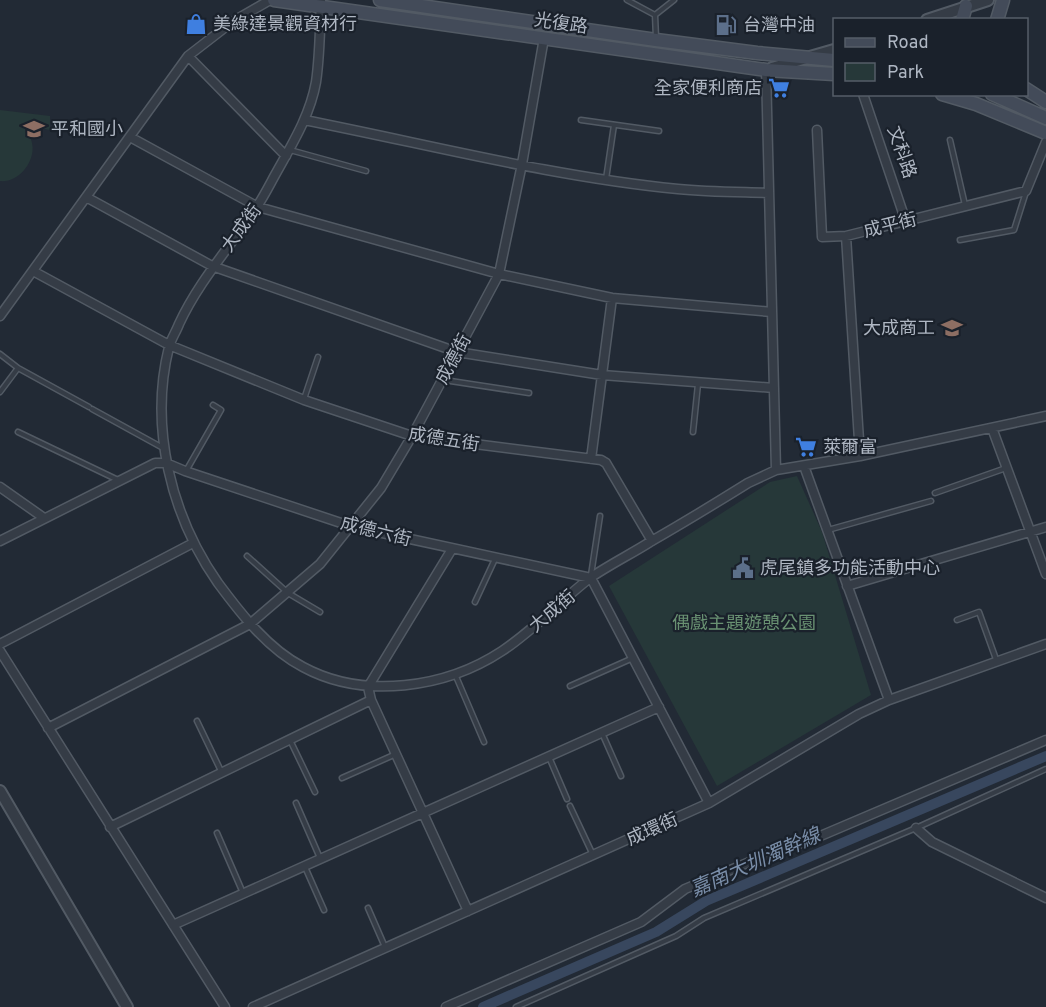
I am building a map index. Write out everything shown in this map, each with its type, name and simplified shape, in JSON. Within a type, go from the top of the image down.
[{"type":"main road","name":"光復路","points":[[272,0],[321,3],[544,39],[766,70]]},
{"type":"main road","name":"光復路","points":[[380,0],[656,40],[807,59]]},
{"type":"main road","points":[[998,18],[1003,0]]},
{"type":"main road","points":[[963,18],[966,6]]},
{"type":"main road","points":[[807,59],[833,60]]},
{"type":"main road","points":[[766,70],[833,74]]},
{"type":"main road","points":[[1028,90],[1046,102]]},
{"type":"main road","points":[[955,96],[974,99],[1046,133]]},
{"type":"main road","points":[[996,96],[1046,118]]},
{"type":"street","points":[[0,316],[188,56],[232,22],[272,0]]},
{"type":"street","points":[[933,18],[988,0]]},
{"type":"street","name":"大成街","points":[[321,3],[315,86],[304,120],[258,207],[212,266],[189,303],[169,345],[163,385],[161,429],[166,463],[193,543],[215,579],[250,624],[285,656],[304,668],[330,678],[368,687],[415,684],[455,674],[501,651],[532,629],[591,578],[748,483],[776,470],[860,456],[1046,416]]},
{"type":"street","name":"成德街","points":[[48,728],[250,624],[320,564],[381,488],[412,436],[499,274],[522,164],[544,39]]},
{"type":"street","name":"光復路","points":[[766,70],[833,50]]},
{"type":"street","points":[[188,56],[288,153]]},
{"type":"street","points":[[766,70],[776,470]]},
{"type":"street","name":"文科路","points":[[864,96],[906,222]]},
{"type":"street","points":[[304,120],[606,179],[680,189],[769,193]]},
{"type":"street","points":[[817,130],[822,237],[846,236]]},
{"type":"street","points":[[130,137],[258,207],[499,274],[612,298],[772,312]]},
{"type":"street","points":[[1026,191],[1046,142]]},
{"type":"street","name":"成平街","points":[[860,456],[846,236],[1026,191]]},
{"type":"street","points":[[86,197],[212,266],[457,352],[602,375],[774,388]]},
{"type":"street","name":"成德五街","points":[[33,271],[169,345],[304,400],[412,436],[601,460],[606,463],[652,541]]},
{"type":"street","points":[[591,459],[612,298]]},
{"type":"street","points":[[992,428],[1046,574]]},
{"type":"street","points":[[0,542],[155,463],[166,463]]},
{"type":"street","name":"成德六街","points":[[166,463],[351,526],[591,578]]},
{"type":"street","points":[[804,466],[889,700]]},
{"type":"street","points":[[0,488],[44,518]]},
{"type":"street","points":[[847,586],[1046,527]]},
{"type":"street","points":[[0,644],[193,543]]},
{"type":"street","points":[[452,549],[368,687],[371,700],[468,911]]},
{"type":"street","points":[[591,578],[710,803]]},
{"type":"street","name":"成環街","points":[[253,1007],[710,803],[859,714],[889,700],[1046,644]]},
{"type":"street","points":[[0,651],[225,1007]]},
{"type":"street","points":[[110,827],[371,700]]},
{"type":"street","points":[[173,925],[659,707]]},
{"type":"street","points":[[446,1007],[641,922],[685,889],[778,850],[811,840],[1046,740]]},
{"type":"street","points":[[0,791],[127,1007]]},
{"type":"street","points":[[916,828],[932,842],[1046,898]]},
{"type":"lane","points":[[627,0],[655,15]]},
{"type":"lane","points":[[655,15],[674,0]]},
{"type":"lane","points":[[655,15],[656,40]]},
{"type":"lane","points":[[581,120],[659,131]]},
{"type":"lane","points":[[606,179],[614,125]]},
{"type":"lane","points":[[950,140],[965,206]]},
{"type":"lane","points":[[288,153],[366,171]]},
{"type":"lane","points":[[960,240],[1014,230],[1026,191]]},
{"type":"lane","points":[[0,354],[18,368],[164,449]]},
{"type":"lane","points":[[304,400],[318,357]]},
{"type":"lane","points":[[0,392],[18,368]]},
{"type":"lane","points":[[442,379],[529,393]]},
{"type":"lane","points":[[693,432],[698,383]]},
{"type":"lane","points":[[185,471],[221,410],[213,405]]},
{"type":"lane","points":[[18,432],[118,481]]},
{"type":"lane","points":[[935,493],[1007,468]]},
{"type":"lane","points":[[827,530],[931,501]]},
{"type":"lane","points":[[591,578],[600,516]]},
{"type":"lane","points":[[247,556],[288,593],[320,612]]},
{"type":"lane","points":[[475,602],[495,559]]},
{"type":"lane","points":[[957,620],[979,612],[997,662]]},
{"type":"lane","points":[[570,686],[634,658]]},
{"type":"lane","points":[[455,674],[484,742]]},
{"type":"lane","points":[[197,721],[222,772]]},
{"type":"lane","points":[[602,733],[621,776]]},
{"type":"lane","points":[[289,739],[315,792]]},
{"type":"lane","points":[[342,778],[396,754]]},
{"type":"lane","points":[[549,757],[567,799]]},
{"type":"lane","points":[[516,1007],[676,936],[704,918],[916,828],[1046,769]]},
{"type":"lane","points":[[296,803],[321,859]]},
{"type":"lane","points":[[570,806],[593,856]]},
{"type":"lane","points":[[218,833],[243,894]]},
{"type":"lane","points":[[304,866],[324,910]]},
{"type":"lane","points":[[368,908],[386,947]]},
{"type":"green space","points":[[0,110],[50,116],[50,130],[25,125],[32,143],[31,157],[20,175],[7,181],[0,181]]},
{"type":"green space","name":"偶戲主題遊憩公園","points":[[797,476],[822,532],[871,695],[717,786],[609,586],[770,482]]},
{"type":"waterway","name":"嘉南大圳濁幹線","points":[[483,1007],[656,932],[706,901],[1046,756]]},
{"type":"place","name":"美綠達景觀資材行","points":[[196,24]]},
{"type":"place","name":"台灣中油","points":[[726,25]]},
{"type":"place","name":"全家便利商店","points":[[779,88]]},
{"type":"place","name":"平和國小","points":[[34,129]]},
{"type":"place","name":"大成商工","points":[[952,328]]},
{"type":"place","name":"萊爾富","points":[[806,447]]},
{"type":"place","name":"虎尾鎮多功能活動中心","points":[[743,568]]}]
